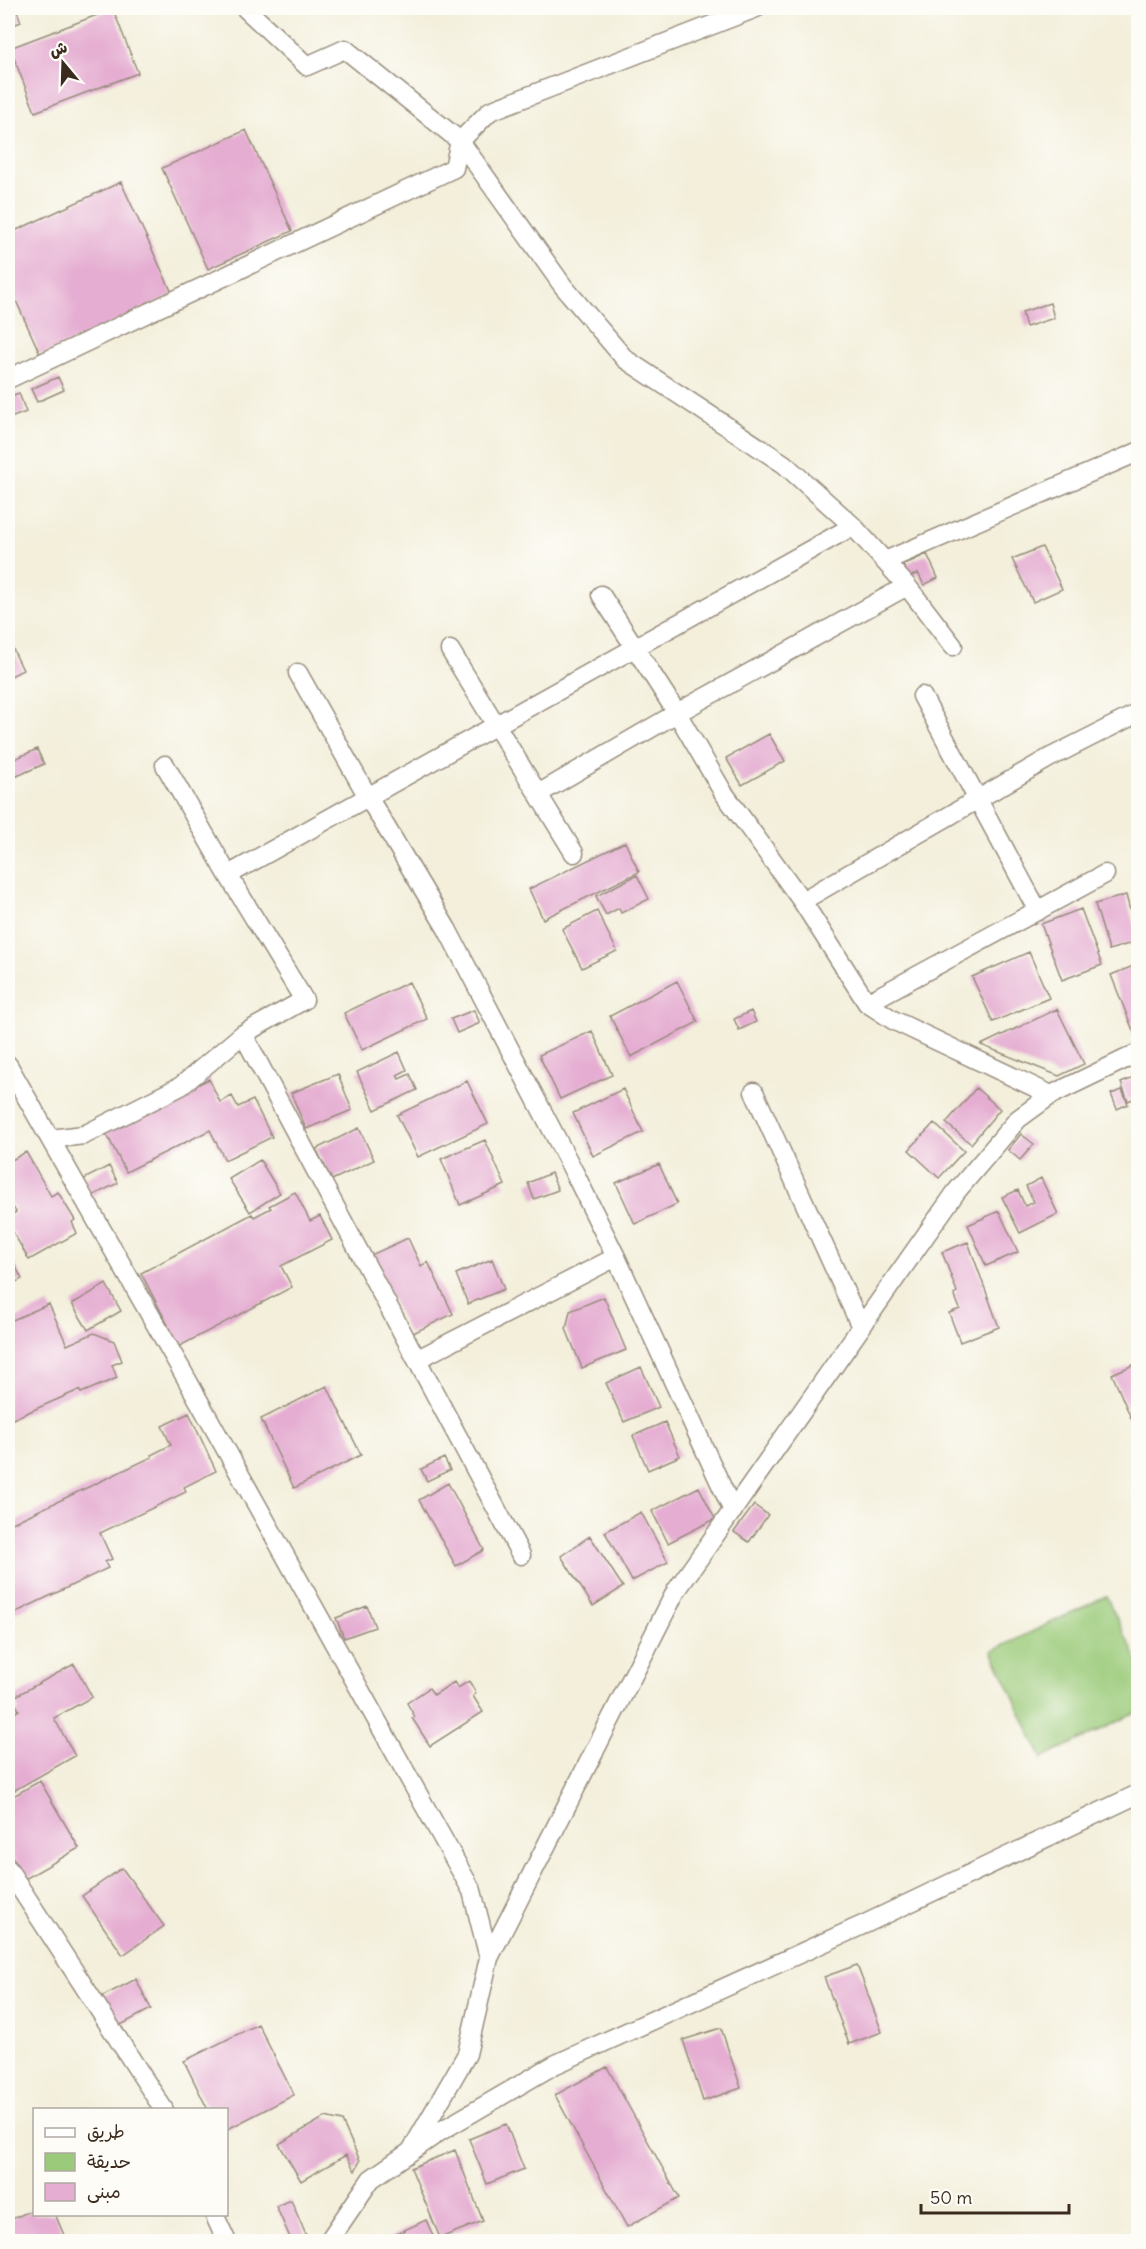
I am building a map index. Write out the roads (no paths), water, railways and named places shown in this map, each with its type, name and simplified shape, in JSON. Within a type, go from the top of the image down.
[{"type":"street","points":[[245,8],[307,66],[345,49],[460,141],[562,286],[625,359],[784,464],[853,526],[907,586],[953,646]]},
{"type":"street","points":[[8,379],[454,168],[460,141],[490,111],[756,8]]},
{"type":"street","points":[[885,561],[1138,452]]},
{"type":"street","points":[[228,875],[853,526]]},
{"type":"street","points":[[538,794],[677,713],[907,586]]},
{"type":"street","points":[[601,595],[677,713],[723,792],[802,901],[867,1003],[893,1020],[1051,1095]]},
{"type":"street","points":[[450,650],[574,853]]},
{"type":"street","points":[[298,673],[368,797],[447,928],[574,1172],[616,1257],[733,1511]]},
{"type":"street","points":[[922,696],[1038,911]]},
{"type":"street","points":[[802,901],[1049,758],[1138,713]]},
{"type":"street","points":[[50,1139],[84,1135],[181,1086],[243,1034],[304,1000],[165,765]]},
{"type":"street","points":[[867,1003],[1105,874]]},
{"type":"street","points":[[243,1034],[521,1555]]},
{"type":"street","points":[[411,2151],[468,2054],[489,1958],[676,1591],[956,1192],[1018,1119],[1051,1095],[1138,1053]]},
{"type":"street","points":[[8,1065],[187,1379],[472,1891],[489,1958]]},
{"type":"street","points":[[754,1092],[861,1327]]},
{"type":"street","points":[[418,1359],[616,1257]]},
{"type":"street","points":[[328,2241],[371,2179],[439,2132],[554,2065],[877,1918],[1138,1794]]},
{"type":"street","points":[[8,1869],[163,2108]]},
{"type":"street","points":[[215,2216],[227,2241]]}]
